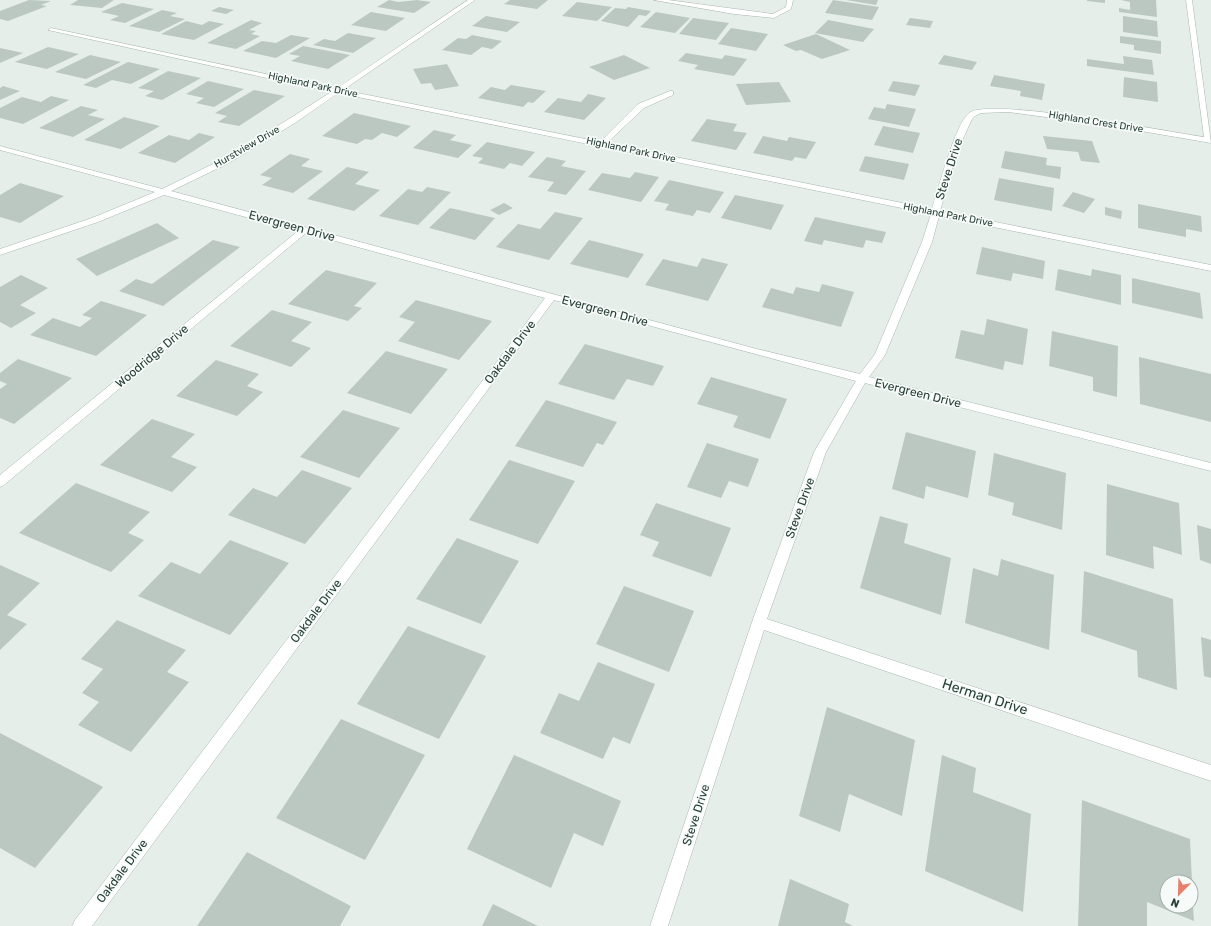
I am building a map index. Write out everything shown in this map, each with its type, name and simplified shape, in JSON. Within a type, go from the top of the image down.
[{"type":"street","name":"Hurstview Drive","points":[[0,252],[95,220],[163,192],[224,162],[292,121],[472,0]]},
{"type":"street","points":[[657,0],[734,12],[774,16],[789,8],[790,0]]},
{"type":"street","points":[[1189,0],[1210,140]]},
{"type":"street","name":"Highland Park Drive","points":[[51,30],[337,90],[1211,268]]},
{"type":"street","points":[[602,144],[629,116],[641,106],[670,93]]},
{"type":"street","name":"Highland Crest Drive","points":[[980,111],[1008,110],[1033,112],[1210,140]]},
{"type":"street","name":"Steve Drive","points":[[660,926],[759,622],[820,452],[862,379],[880,355],[927,242],[953,152],[972,114],[980,111]]},
{"type":"street","name":"Evergreen Drive","points":[[0,148],[862,379],[1211,467]]},
{"type":"street","name":"Woodridge Drive","points":[[0,482],[305,230]]},
{"type":"street","name":"Oakdale Drive","points":[[81,926],[552,296]]},
{"type":"street","name":"Herman Drive","points":[[759,622],[1211,773]]},
{"type":"building","points":[[29,0],[51,1],[41,5],[47,6],[8,21],[0,19],[0,11]]},
{"type":"building","points":[[78,0],[114,0],[102,8],[70,5]]},
{"type":"building","points":[[389,0],[398,2],[417,0],[431,2],[414,13],[377,7]]},
{"type":"building","points":[[510,0],[548,0],[537,9],[504,4]]},
{"type":"building","points":[[833,0],[879,7],[872,20],[825,13]]},
{"type":"building","points":[[846,0],[878,0],[876,5]]},
{"type":"building","points":[[1105,0],[1105,3],[1087,1]]},
{"type":"building","points":[[1121,0],[1156,0],[1157,17],[1119,12],[1119,8],[1130,10],[1130,2]]},
{"type":"building","points":[[577,2],[612,7],[597,21],[562,16]]},
{"type":"building","points":[[122,3],[154,9],[125,23],[110,20],[119,16],[101,12]]},
{"type":"building","points":[[219,7],[234,10],[226,14],[211,11]]},
{"type":"building","points":[[628,7],[651,11],[646,16],[639,15],[628,27],[601,21],[615,8],[626,9]]},
{"type":"building","points":[[162,10],[177,13],[170,16],[185,19],[159,32],[129,26]]},
{"type":"building","points":[[371,12],[405,18],[386,31],[351,25]]},
{"type":"building","points":[[656,12],[690,18],[675,33],[640,27]]},
{"type":"building","points":[[486,16],[520,22],[507,32],[472,26]]},
{"type":"building","points":[[1123,16],[1157,21],[1158,37],[1123,32]]},
{"type":"building","points":[[693,18],[729,23],[716,40],[679,34]]},
{"type":"building","points":[[910,18],[933,21],[930,28],[906,25]]},
{"type":"building","points":[[251,20],[262,23],[249,30],[256,31],[251,34],[260,36],[236,49],[207,43]]},
{"type":"building","points":[[828,20],[874,29],[863,42],[815,33]]},
{"type":"building","points":[[186,21],[202,25],[209,21],[224,24],[194,40],[161,34]]},
{"type":"building","points":[[731,28],[768,34],[756,51],[718,44]]},
{"type":"building","points":[[348,33],[376,38],[353,53],[313,45],[324,39],[335,41]]},
{"type":"building","points":[[816,34],[850,50],[822,59],[801,50],[796,51],[783,45]]},
{"type":"building","points":[[291,35],[310,38],[276,58],[243,51],[262,41],[276,43]]},
{"type":"building","points":[[472,35],[502,41],[492,49],[482,47],[471,55],[442,50],[458,38],[466,39]]},
{"type":"building","points":[[1120,36],[1161,41],[1161,54],[1134,50],[1134,45],[1120,43]]},
{"type":"building","points":[[303,46],[350,55],[328,69],[291,61],[300,56],[289,54]]},
{"type":"building","points":[[48,47],[79,54],[47,69],[15,62]]},
{"type":"building","points":[[0,48],[23,53],[0,63]]},
{"type":"building","points":[[686,53],[722,59],[725,55],[747,59],[734,76],[694,69],[698,65],[678,61]]},
{"type":"building","points":[[90,55],[121,62],[86,79],[55,72]]},
{"type":"building","points":[[624,55],[650,68],[614,80],[589,67]]},
{"type":"building","points":[[944,55],[977,62],[972,70],[938,64]]},
{"type":"building","points":[[1123,56],[1152,60],[1154,75],[1087,66],[1087,59],[1124,64]]},
{"type":"building","points":[[128,62],[160,69],[131,84],[112,80],[96,88],[83,85]]},
{"type":"building","points":[[447,64],[459,86],[435,90],[431,83],[421,84],[413,69]]},
{"type":"building","points":[[168,71],[201,78],[162,100],[145,96],[154,91],[138,88]]},
{"type":"building","points":[[994,75],[1045,84],[1042,100],[1020,96],[1021,91],[990,86]]},
{"type":"building","points":[[1124,77],[1157,82],[1158,102],[1123,97]]},
{"type":"building","points":[[208,81],[244,89],[214,107],[196,103],[204,98],[186,94]]},
{"type":"building","points":[[893,81],[920,85],[915,96],[888,91]]},
{"type":"building","points":[[779,82],[791,102],[746,105],[736,84]]},
{"type":"building","points":[[511,85],[546,91],[533,103],[528,102],[523,107],[478,98],[491,87],[505,90]]},
{"type":"building","points":[[3,86],[20,91],[0,100],[0,88]]},
{"type":"building","points":[[254,90],[285,96],[239,126],[218,122],[227,116],[215,113]]},
{"type":"building","points":[[588,94],[606,98],[584,120],[544,112],[558,98],[581,102]]},
{"type":"building","points":[[51,96],[69,100],[23,124],[0,118],[0,108],[22,97],[41,102]]},
{"type":"building","points":[[887,104],[916,109],[909,127],[868,119],[874,107],[885,109]]},
{"type":"building","points":[[81,106],[98,110],[88,115],[105,119],[73,137],[39,128]]},
{"type":"building","points":[[354,113],[411,126],[397,137],[382,133],[372,140],[365,139],[357,144],[322,136]]},
{"type":"building","points":[[124,117],[160,126],[121,149],[84,140]]},
{"type":"building","points":[[707,119],[737,124],[733,131],[747,133],[736,150],[691,141]]},
{"type":"building","points":[[883,126],[920,133],[913,153],[874,145]]},
{"type":"building","points":[[434,130],[456,135],[450,140],[472,145],[458,158],[413,148]]},
{"type":"building","points":[[199,133],[215,137],[175,163],[138,153],[169,135],[189,140]]},
{"type":"building","points":[[763,136],[787,141],[789,137],[816,142],[806,159],[795,157],[792,161],[753,153]]},
{"type":"building","points":[[1043,136],[1092,141],[1100,163],[1081,161],[1078,152],[1047,149]]},
{"type":"building","points":[[487,142],[535,152],[522,166],[510,163],[504,169],[478,163],[483,158],[472,156]]},
{"type":"building","points":[[1005,151],[1047,158],[1046,165],[1061,167],[1060,179],[1001,168]]},
{"type":"building","points":[[290,154],[310,159],[301,166],[323,171],[293,193],[262,185],[272,178],[260,175]]},
{"type":"building","points":[[865,156],[909,164],[904,180],[859,171]]},
{"type":"building","points":[[547,157],[566,161],[561,166],[586,171],[566,195],[547,191],[554,182],[528,177]]},
{"type":"building","points":[[347,167],[369,172],[355,184],[380,190],[354,211],[307,199]]},
{"type":"building","points":[[635,172],[659,177],[641,202],[588,190],[602,173],[630,178]]},
{"type":"building","points":[[999,178],[1054,188],[1052,211],[994,200]]},
{"type":"building","points":[[669,180],[724,192],[710,213],[697,210],[693,216],[665,210],[669,204],[654,201]]},
{"type":"building","points":[[20,183],[64,196],[20,223],[0,217],[0,195]]},
{"type":"building","points":[[427,187],[451,192],[418,225],[379,216],[408,189],[422,192]]},
{"type":"building","points":[[1073,192],[1095,199],[1084,213],[1062,206]]},
{"type":"building","points":[[735,195],[784,205],[771,230],[721,218]]},
{"type":"building","points":[[504,203],[513,208],[499,215],[490,210]]},
{"type":"building","points":[[1138,204],[1201,216],[1202,232],[1186,229],[1186,237],[1138,228]]},
{"type":"building","points":[[1105,207],[1122,211],[1121,219],[1105,215]]},
{"type":"building","points":[[450,208],[495,218],[475,240],[429,228]]},
{"type":"building","points":[[555,212],[583,218],[549,260],[496,247],[518,224],[540,229]]},
{"type":"building","points":[[815,217],[886,232],[882,243],[866,240],[863,248],[824,240],[822,245],[804,241]]},
{"type":"building","points":[[157,223],[179,238],[97,276],[76,259]]},
{"type":"building","points":[[213,240],[240,247],[163,306],[119,291],[136,279],[152,284]]},
{"type":"building","points":[[589,240],[644,254],[628,278],[570,264]]},
{"type":"building","points":[[982,247],[1045,261],[1043,279],[1013,273],[1011,281],[976,274]]},
{"type":"building","points":[[702,258],[728,264],[708,301],[645,285],[663,259],[697,267]]},
{"type":"building","points":[[1058,269],[1091,276],[1092,269],[1121,275],[1121,305],[1055,290]]},
{"type":"building","points":[[326,270],[377,283],[354,306],[362,308],[348,321],[288,304]]},
{"type":"building","points":[[21,275],[48,288],[20,305],[36,313],[11,328],[0,322],[0,287]]},
{"type":"building","points":[[1132,278],[1200,293],[1203,319],[1132,303]]},
{"type":"building","points":[[822,284],[854,292],[841,327],[762,307],[771,288],[793,294],[796,287],[819,292]]},
{"type":"building","points":[[416,300],[492,321],[459,360],[398,341],[415,322],[399,317]]},
{"type":"building","points":[[101,301],[147,315],[96,356],[30,335],[53,318],[80,327],[92,318],[82,315]]},
{"type":"building","points":[[272,310],[312,322],[291,341],[311,348],[291,367],[230,346]]},
{"type":"building","points":[[987,319],[1028,329],[1023,365],[1005,361],[1003,370],[955,358],[961,330],[984,335]]},
{"type":"building","points":[[1052,331],[1118,346],[1117,397],[1093,391],[1093,377],[1049,366]]},
{"type":"building","points":[[585,344],[664,366],[653,386],[627,379],[614,400],[558,384]]},
{"type":"building","points":[[386,351],[448,369],[411,414],[347,393]]},
{"type":"building","points":[[1139,357],[1211,374],[1211,422],[1140,404]]},
{"type":"building","points":[[18,359],[72,378],[14,424],[0,418],[0,389],[7,384],[0,381],[0,373]]},
{"type":"building","points":[[216,360],[259,374],[247,386],[263,392],[237,416],[176,396]]},
{"type":"building","points":[[711,377],[787,399],[770,439],[733,427],[738,416],[697,404]]},
{"type":"building","points":[[546,400],[617,422],[603,445],[597,443],[583,467],[515,446]]},
{"type":"building","points":[[343,410],[400,428],[359,478],[300,457]]},
{"type":"building","points":[[152,419],[195,434],[171,457],[197,467],[172,492],[100,465]]},
{"type":"building","points":[[906,432],[976,451],[968,498],[926,486],[924,499],[892,489]]},
{"type":"building","points":[[707,443],[759,459],[748,487],[729,481],[721,498],[687,487]]},
{"type":"building","points":[[994,453],[1066,473],[1062,530],[1012,515],[1014,503],[988,495]]},
{"type":"building","points":[[509,460],[575,481],[538,544],[469,520]]},
{"type":"building","points":[[302,470],[352,488],[305,544],[228,515],[253,488],[277,497]]},
{"type":"building","points":[[76,483],[150,512],[128,533],[144,540],[111,572],[19,533]]},
{"type":"building","points":[[1107,484],[1179,503],[1182,555],[1153,546],[1154,569],[1106,555]]},
{"type":"building","points":[[656,503],[731,528],[711,577],[652,556],[659,542],[640,535]]},
{"type":"building","points":[[880,516],[908,524],[904,543],[951,558],[941,615],[860,588]]},
{"type":"building","points":[[1197,525],[1211,529],[1211,564],[1200,560]]},
{"type":"building","points":[[457,538],[519,561],[481,624],[416,599]]},
{"type":"building","points":[[230,540],[289,563],[230,635],[138,596],[171,562],[200,574]]},
{"type":"building","points":[[1001,559],[1054,575],[1049,650],[965,623],[973,568],[998,576]]},
{"type":"building","points":[[0,565],[40,583],[7,615],[27,624],[0,650]]},
{"type":"building","points":[[1084,571],[1173,599],[1177,690],[1138,677],[1137,651],[1081,632]]},
{"type":"building","points":[[624,586],[694,611],[669,672],[596,644]]},
{"type":"building","points":[[117,620],[186,650],[167,672],[189,682],[131,752],[78,725],[99,702],[82,693],[103,669],[81,659]]},
{"type":"building","points":[[408,626],[486,656],[439,739],[357,704]]},
{"type":"building","points":[[1201,637],[1211,640],[1211,678],[1204,676]]},
{"type":"building","points":[[598,662],[655,684],[630,744],[613,737],[603,759],[540,733],[559,693],[579,701]]},
{"type":"building","points":[[827,707],[915,740],[902,816],[849,794],[840,832],[799,816]]},
{"type":"building","points":[[341,719],[425,755],[365,860],[276,818]]},
{"type":"building","points":[[0,733],[103,787],[35,868],[0,848]]},
{"type":"building","points":[[514,755],[621,801],[603,846],[574,833],[551,888],[467,849]]},
{"type":"building","points":[[942,755],[976,768],[973,792],[1031,814],[1023,912],[925,871]]},
{"type":"building","points":[[1082,800],[1190,839],[1192,874],[1159,874],[1159,907],[1147,902],[1147,926],[1078,926]]},
{"type":"building","points":[[247,852],[351,906],[340,926],[197,926]]},
{"type":"building","points":[[790,879],[849,904],[845,922],[853,926],[778,926]]},
{"type":"building","points":[[493,904],[538,926],[482,926]]},
{"type":"building","points":[[1177,914],[1194,914],[1194,921]]}]
